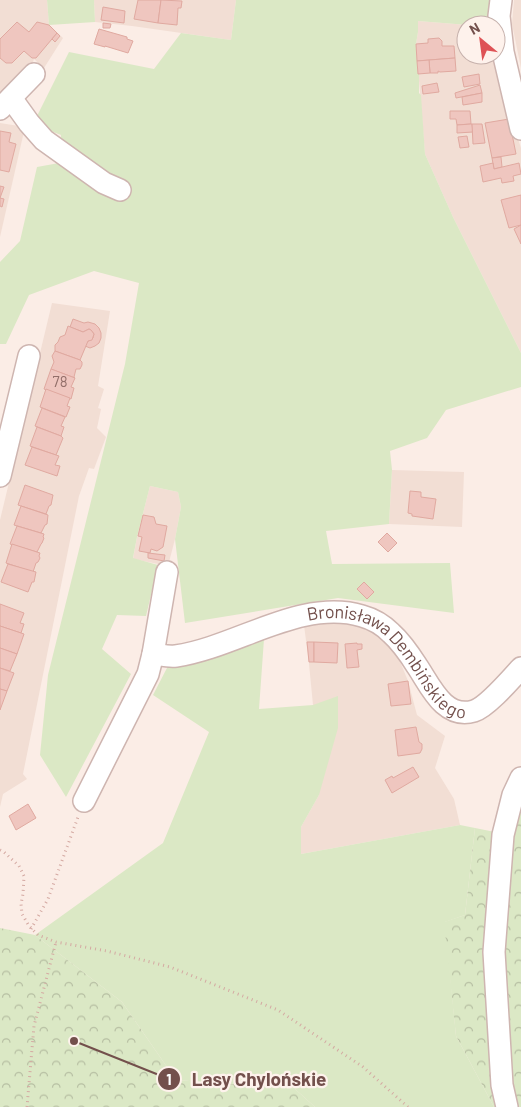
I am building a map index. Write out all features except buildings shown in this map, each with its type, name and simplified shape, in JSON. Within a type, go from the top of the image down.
[{"type":"street","points":[[501,0],[499,16],[503,52],[521,129]]},
{"type":"street","points":[[34,74],[6,104],[29,123],[44,140],[104,183],[120,190]]},
{"type":"street","points":[[0,476],[29,356]]},
{"type":"street","points":[[84,800],[148,674],[154,654],[168,572]]},
{"type":"street","name":"Bronisława Dembińskiego","points":[[154,654],[175,656],[222,644],[284,621],[316,613],[342,611],[379,623],[392,633],[417,666],[435,695],[451,709],[464,712],[475,711],[487,703],[521,668]]},
{"type":"street","points":[[507,1107],[502,1086],[494,952],[503,835],[513,795],[521,778]]},
{"type":"path","points":[[31,929],[48,898],[84,800]]},
{"type":"path","points":[[0,850],[19,866],[24,876],[21,904],[22,914],[28,926],[38,935],[56,942],[107,951],[170,967],[278,1010],[363,1067],[408,1107]]},
{"type":"path","points":[[27,1107],[34,1026],[56,942]]},
{"type":"shaded area","points":[[0,0],[47,0],[49,25],[63,38],[44,68],[34,59],[0,92]]},
{"type":"shaded area","points":[[94,0],[236,0],[231,40],[95,22]]},
{"type":"shaded area","points":[[514,0],[521,0],[521,68],[512,24]]},
{"type":"shaded area","points":[[418,21],[456,24],[456,65],[498,65],[508,108],[521,148],[521,353],[453,217],[425,154],[416,44]]},
{"type":"shaded area","points":[[0,123],[25,127],[0,237]]},
{"type":"shaded area","points":[[52,303],[110,311],[98,386],[104,389],[98,408],[101,409],[97,428],[106,437],[94,469],[89,468],[79,496],[23,774],[27,779],[3,794],[0,807],[0,520]]},
{"type":"shaded area","points":[[392,470],[464,472],[462,527],[389,524]]},
{"type":"shaded area","points":[[150,486],[178,492],[181,507],[168,566],[133,559]]},
{"type":"shaded area","points":[[320,620],[371,624],[400,657],[399,659],[408,681],[417,715],[445,736],[435,768],[454,799],[460,825],[301,854],[301,827],[319,795],[313,705],[304,625]]},
{"type":"green space","points":[[47,0],[94,0],[95,22],[49,25]]},
{"type":"green space","points":[[236,0],[492,0],[490,15],[456,15],[456,24],[418,21],[416,44],[419,93],[421,95],[425,154],[453,217],[521,353],[521,387],[446,410],[427,438],[390,451],[392,470],[389,524],[326,531],[332,564],[450,563],[454,613],[338,598],[185,623],[175,539],[181,507],[178,492],[150,486],[133,558],[158,565],[146,616],[117,615],[102,649],[131,674],[66,797],[40,755],[48,675],[125,364],[139,283],[94,271],[29,295],[6,344],[0,344],[0,262],[20,241],[37,167],[59,163],[61,135],[33,124],[69,52],[154,69],[181,33],[231,40]]},
{"type":"green space","points":[[264,639],[259,709],[313,705],[338,696],[338,728],[319,795],[301,827],[301,854],[460,825],[475,828],[465,915],[445,922],[456,1036],[494,1107],[315,1107],[295,1089],[176,1080],[122,1002],[35,935],[163,843],[209,732],[153,695],[168,666]]},
{"type":"green space","points":[[521,786],[521,1107],[494,1107],[456,1036],[444,922],[465,915],[475,828],[495,832]]},
{"type":"green space","points":[[0,928],[35,935],[122,1002],[176,1080],[295,1089],[315,1107],[0,1107]]},
{"type":"place","name":"Lasy Chylońskie","points":[[74,1041]]}]
